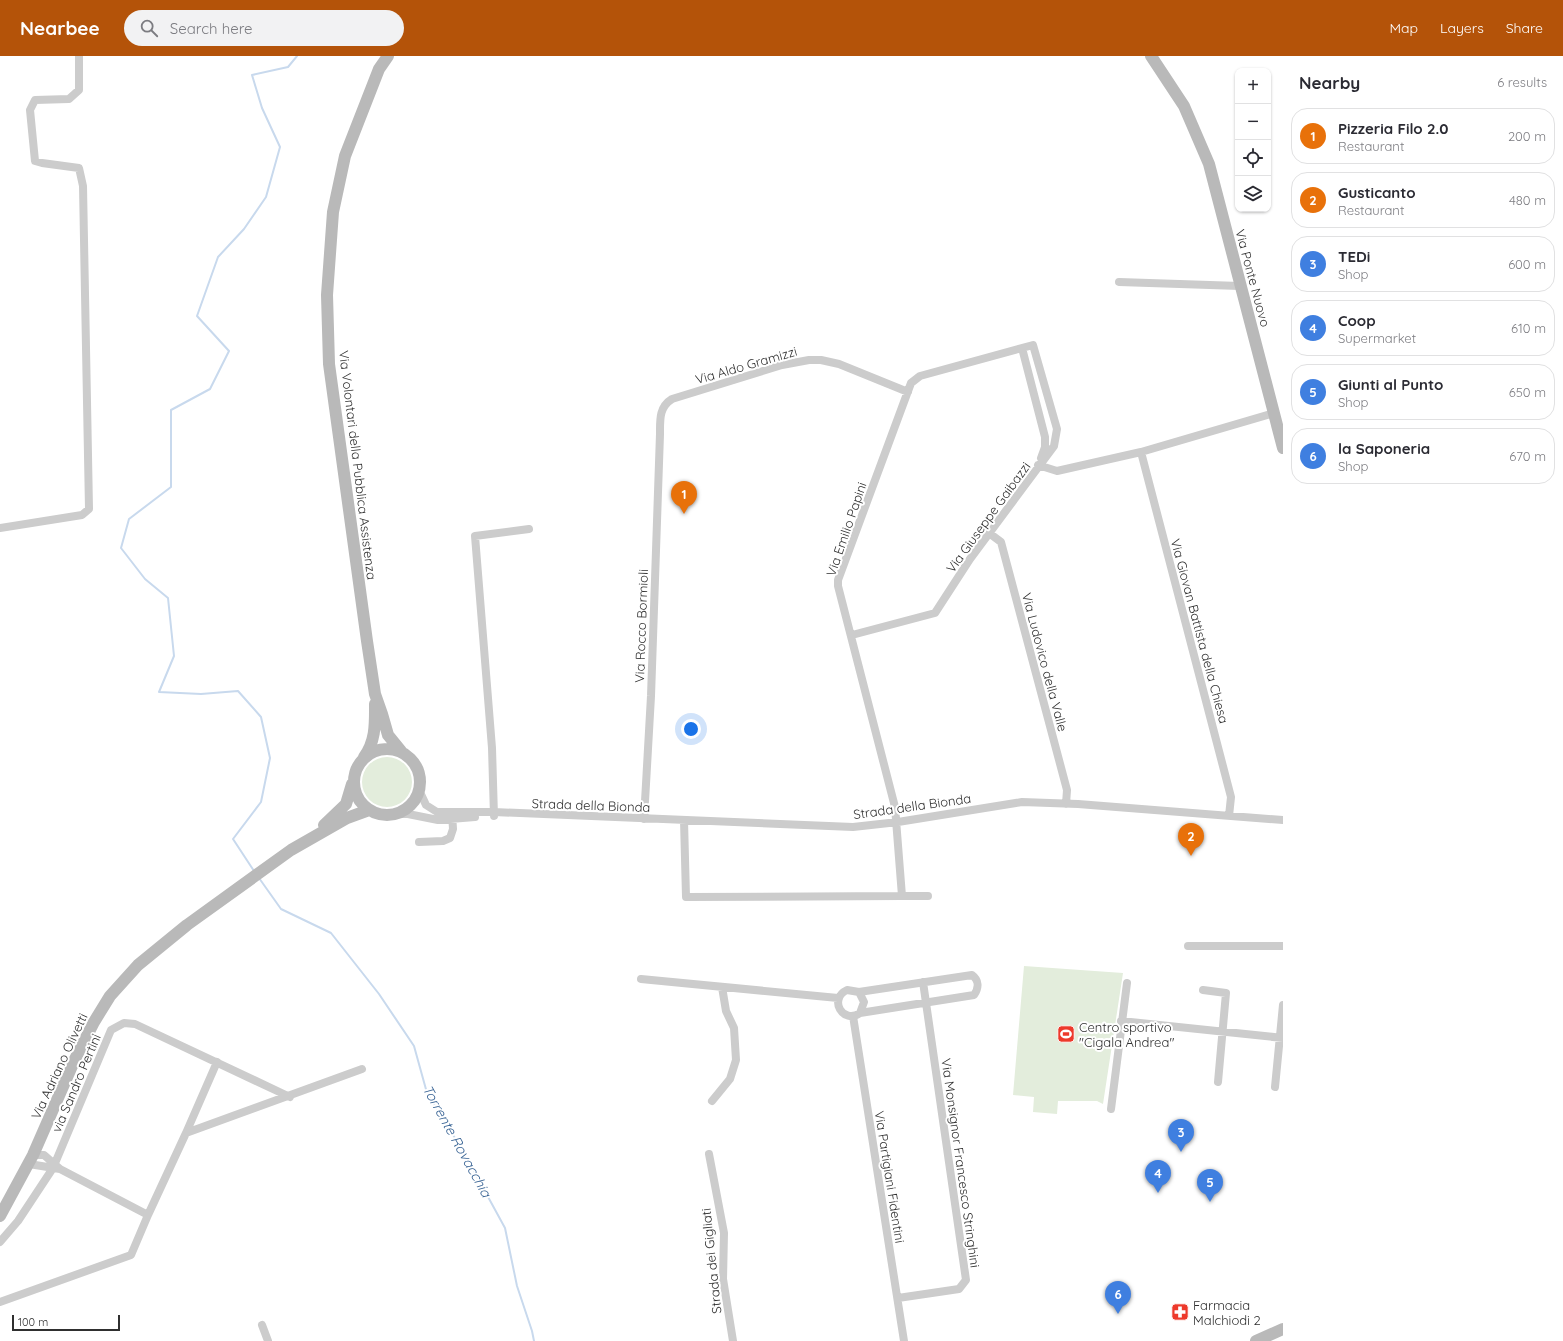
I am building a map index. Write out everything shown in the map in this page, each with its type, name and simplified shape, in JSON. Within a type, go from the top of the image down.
[{"type":"street","points":[[0,528],[82,515],[89,509],[83,186],[78,168],[42,164],[35,161],[30,110],[35,100],[69,99],[79,90],[79,56]]},
{"type":"street","name":"Via Volontari della Pubblica Assistenza","points":[[388,56],[379,70],[345,156],[333,212],[327,295],[329,364],[376,694],[388,735],[401,751]]},
{"type":"street","name":"Via Ponte Nuovo","points":[[1151,56],[1184,106],[1209,164],[1283,448]]},
{"type":"street","points":[[1119,282],[1240,286]]},
{"type":"street","name":"Via Emilio Papini","points":[[902,896],[898,822],[838,580],[911,383],[920,376],[1033,345],[1057,429],[1054,446],[1038,465]]},
{"type":"street","points":[[1022,348],[1045,437],[1045,447],[1038,465]]},
{"type":"street","name":"Via Aldo Gramizzi","points":[[660,434],[661,413],[667,402],[672,399],[796,362],[821,360],[832,362],[908,392]]},
{"type":"street","name":"Via Giuseppe Gaibazzi","points":[[852,635],[933,615],[1038,465],[1057,471],[1141,452],[1274,413]]},
{"type":"street","name":"Via Rocco Bormioli","points":[[644,819],[651,696],[660,434]]},
{"type":"street","name":"Via Giovan Battista della Chiesa","points":[[1141,452],[1231,797],[1229,816]]},
{"type":"street","points":[[494,814],[491,734],[475,536],[529,530]]},
{"type":"street","name":"Via Ludovico della Valle","points":[[989,533],[1001,542],[1067,790],[1066,804]]},
{"type":"street","name":"Via Volontari della Pubblica Assistenza","points":[[363,758],[369,750],[374,734],[376,694]]},
{"type":"street","points":[[313,836],[346,804],[355,771],[363,758],[372,752],[391,748],[401,751],[415,763],[420,776],[420,790],[411,805],[396,814],[377,814],[360,803],[355,793],[353,781]]},
{"type":"street","name":"Strada della Bionda","points":[[420,790],[422,799],[430,809],[452,816]]},
{"type":"street","name":"Strada della Bionda","points":[[396,814],[408,814],[438,820],[452,816],[519,814],[853,827],[898,822],[1022,802],[1283,820]]},
{"type":"street","points":[[313,836],[346,818],[369,810]]},
{"type":"street","points":[[419,842],[443,842],[448,840],[452,834],[452,816]]},
{"type":"street","points":[[684,820],[686,897],[928,896]]},
{"type":"street","name":"Via Adriano Olivetti","points":[[0,1216],[31,1159],[75,1058],[110,996],[138,965],[161,945],[291,850],[313,836]]},
{"type":"street","points":[[1188,946],[1283,946]]},
{"type":"street","points":[[641,979],[838,998],[847,990],[859,992],[972,975],[978,985],[974,995],[857,1014],[842,1013],[838,1006],[838,998]]},
{"type":"street","name":"Via Monsignor Francesco Stringhini","points":[[898,1298],[959,1288],[966,1280],[923,982]]},
{"type":"street","points":[[1111,1109],[1126,983]]},
{"type":"street","points":[[712,1101],[730,1078],[736,1060],[734,1028],[726,1011],[722,987]]},
{"type":"street","points":[[1203,990],[1226,992],[1218,1082]]},
{"type":"street","points":[[857,1014],[864,1002],[859,992]]},
{"type":"street","points":[[1275,1087],[1282,1038],[1283,1005]]},
{"type":"street","name":"Via Partigiani Fidentini","points":[[857,1014],[904,1341]]},
{"type":"street","points":[[1121,1022],[1282,1038]]},
{"type":"street","name":"via Sandro Pertini","points":[[0,1242],[18,1220],[56,1167],[111,1030],[124,1023],[136,1024],[290,1096]]},
{"type":"street","points":[[0,1302],[131,1255],[217,1062]]},
{"type":"street","points":[[186,1133],[362,1069]]},
{"type":"street","points":[[51,1114],[52,1123],[43,1146],[47,1157],[56,1167]]},
{"type":"street","name":"Strada dei Gigliati","points":[[709,1154],[724,1233],[724,1279],[733,1341]]},
{"type":"street","points":[[31,1159],[47,1157]]},
{"type":"street","points":[[31,1159],[56,1167],[148,1215]]},
{"type":"street","points":[[262,1325],[268,1341]]},
{"type":"street","points":[[1256,1341],[1283,1329]]},
{"type":"green space","points":[[382,757],[392,757],[405,764],[412,777],[412,787],[405,800],[392,807],[382,807],[373,803],[366,796],[362,787],[362,777],[366,768],[373,761]]},
{"type":"green space","name":"Centro sportivo \"Cigala Andrea\"","points":[[1024,966],[1123,973],[1103,1104],[1097,1101],[1058,1101],[1057,1114],[1033,1112],[1034,1097],[1013,1095]]},
{"type":"waterway","name":"Torrente Rovacchia","points":[[254,871],[233,839],[261,802],[270,758],[261,717],[238,691],[201,694],[159,692],[174,656],[168,598],[145,579],[121,548],[129,519],[171,487],[171,410],[210,389],[229,351],[197,316],[218,257],[244,229],[266,197],[280,147],[262,108],[252,75],[288,67],[297,56]]},
{"type":"waterway","name":"Torrente Rovacchia","points":[[259,878],[281,909],[331,933],[379,994],[414,1046],[427,1093],[463,1151],[505,1228],[517,1286],[534,1341]]},
{"type":"place","name":"Pizzeria Filo 2.0","points":[[684,514]]},
{"type":"place","name":"Gusticanto","points":[[1191,856]]},
{"type":"place","name":"Centro sportivo \"Cigala Andrea\"","points":[[1066,1034]]},
{"type":"place","name":"TEDi","points":[[1181,1152]]},
{"type":"place","name":"Coop","points":[[1158,1193]]},
{"type":"place","name":"Giunti al Punto","points":[[1210,1202]]},
{"type":"place","name":"Farmacia Malchiodi 2","points":[[1180,1312]]},
{"type":"place","name":"la Saponeria","points":[[1118,1314]]}]
